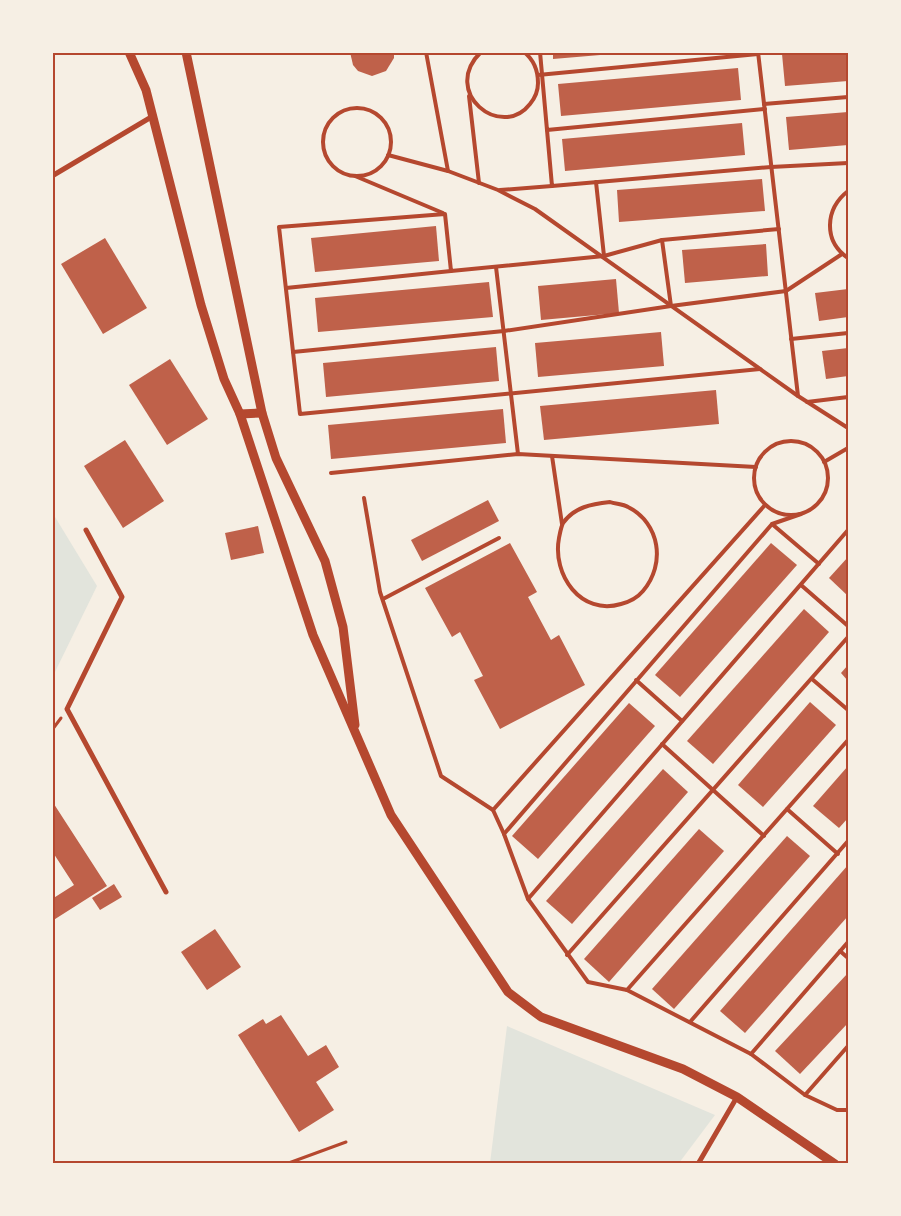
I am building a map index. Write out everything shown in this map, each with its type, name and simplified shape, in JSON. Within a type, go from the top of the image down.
[{"type":"street","points":[[129,52],[146,90],[154,116],[201,305],[224,379],[240,414],[313,635],[392,815],[508,992],[541,1017],[683,1069],[737,1097],[835,1164]]},
{"type":"street","points":[[186,52],[262,413],[276,458],[325,561],[343,627],[356,735]]},
{"type":"street","points":[[52,176],[154,116]]},
{"type":"street","points":[[240,414],[262,413]]},
{"type":"street","points":[[86,530],[122,597],[68,709],[166,892]]},
{"type":"street","points":[[698,1164],[737,1097]]},
{"type":"lane","points":[[426,52],[448,171]]},
{"type":"lane","points":[[479,183],[467,82],[468,70],[481,52]]},
{"type":"lane","points":[[469,93],[475,104],[494,116],[506,117],[522,110],[534,98],[540,75],[524,52]]},
{"type":"lane","points":[[540,52],[540,75],[552,186]]},
{"type":"lane","points":[[540,75],[758,53],[798,396]]},
{"type":"lane","points":[[764,104],[848,97]]},
{"type":"lane","points":[[353,176],[364,175],[374,171],[388,155],[389,133],[385,123],[377,115],[361,109],[344,110],[334,116],[327,125],[323,136],[323,147],[333,166],[342,173],[445,214]]},
{"type":"lane","points":[[547,130],[765,109]]},
{"type":"lane","points":[[388,155],[448,171],[498,190],[535,209],[604,256],[798,396],[848,428]]},
{"type":"lane","points":[[498,190],[771,167],[848,163]]},
{"type":"lane","points":[[596,182],[604,256]]},
{"type":"lane","points":[[848,191],[833,208],[830,220],[830,233],[834,244],[848,258]]},
{"type":"lane","points":[[445,214],[452,271]]},
{"type":"lane","points":[[445,214],[279,227],[300,414],[760,369]]},
{"type":"lane","points":[[286,288],[604,256],[662,240],[779,229]]},
{"type":"lane","points":[[662,240],[671,306]]},
{"type":"lane","points":[[293,352],[504,331],[786,291],[842,254]]},
{"type":"lane","points":[[496,267],[518,454]]},
{"type":"lane","points":[[792,339],[848,332]]},
{"type":"lane","points":[[807,402],[848,397]]},
{"type":"lane","points":[[504,834],[772,524],[801,514],[813,508],[822,499],[827,488],[828,475],[824,462],[818,453],[808,445],[797,442],[785,442],[774,445],[764,452],[756,467],[754,485],[758,496],[765,506],[776,512],[788,516],[801,514]]},
{"type":"lane","points":[[824,462],[848,448]]},
{"type":"lane","points":[[331,473],[518,454],[756,467]]},
{"type":"lane","points":[[552,456],[562,524],[558,560],[564,577],[574,592],[583,600],[596,606],[612,607],[628,602],[642,592],[652,579],[657,563],[657,547],[652,531],[642,517],[627,507],[610,502],[591,504],[575,511],[562,524]]},
{"type":"lane","points":[[364,498],[383,599],[440,776],[493,810],[528,899],[588,982],[627,990],[751,1054],[805,1095],[837,1110],[848,1110]]},
{"type":"lane","points":[[493,810],[765,506]]},
{"type":"lane","points":[[772,524],[819,564]]},
{"type":"lane","points":[[528,899],[848,530]]},
{"type":"lane","points":[[383,599],[499,538]]},
{"type":"lane","points":[[801,584],[848,626]]},
{"type":"lane","points":[[568,955],[848,637]]},
{"type":"lane","points":[[812,679],[848,710]]},
{"type":"lane","points":[[636,680],[682,722]]},
{"type":"lane","points":[[627,990],[848,740]]},
{"type":"lane","points":[[662,744],[764,836]]},
{"type":"lane","points":[[787,810],[838,854]]},
{"type":"lane","points":[[690,1022],[848,842]]},
{"type":"lane","points":[[751,1054],[848,942]]},
{"type":"lane","points":[[840,951],[848,958]]},
{"type":"lane","points":[[805,1095],[848,1046]]},
{"type":"path","points":[[286,1164],[346,1142]]},
{"type":"shaded area","points":[[52,512],[97,586],[53,676],[52,676]]},
{"type":"shaded area","points":[[507,1026],[715,1115],[679,1163],[490,1163]]},
{"type":"building","points":[[350,52],[394,52],[394,58],[386,71],[372,76],[358,71],[353,65]]},
{"type":"building","points":[[553,52],[612,52],[612,54],[553,59]]},
{"type":"building","points":[[796,52],[848,52],[848,81],[785,86],[782,54]]},
{"type":"building","points":[[738,68],[741,100],[561,116],[558,84]]},
{"type":"building","points":[[848,112],[848,145],[789,150],[786,117]]},
{"type":"building","points":[[742,123],[745,155],[565,171],[562,139]]},
{"type":"building","points":[[762,179],[765,211],[619,222],[617,190]]},
{"type":"building","points":[[436,226],[439,261],[315,272],[311,238]]},
{"type":"building","points":[[105,238],[147,308],[103,334],[61,264]]},
{"type":"building","points":[[766,244],[768,276],[685,283],[682,250]]},
{"type":"building","points":[[616,279],[619,313],[541,320],[538,286]]},
{"type":"building","points":[[489,282],[493,317],[318,332],[315,298]]},
{"type":"building","points":[[848,289],[848,317],[819,321],[815,293]]},
{"type":"building","points":[[661,332],[664,366],[538,377],[535,343]]},
{"type":"building","points":[[496,347],[499,381],[326,397],[323,363]]},
{"type":"building","points":[[848,348],[848,376],[826,379],[822,351]]},
{"type":"building","points":[[170,359],[208,419],[167,445],[129,385]]},
{"type":"building","points":[[716,390],[719,424],[544,440],[540,406]]},
{"type":"building","points":[[503,409],[506,443],[331,459],[328,425]]},
{"type":"building","points":[[125,440],[164,501],[123,528],[84,466]]},
{"type":"building","points":[[488,500],[499,521],[422,561],[411,540]]},
{"type":"building","points":[[258,526],[264,553],[231,560],[225,533]]},
{"type":"building","points":[[510,543],[537,592],[528,597],[551,640],[559,635],[585,685],[500,729],[474,680],[483,676],[460,632],[452,637],[425,588]]},
{"type":"building","points":[[771,543],[797,565],[680,697],[655,675]]},
{"type":"building","points":[[848,557],[848,596],[829,578]]},
{"type":"building","points":[[804,609],[829,632],[713,764],[687,741]]},
{"type":"building","points":[[848,665],[848,681],[841,673]]},
{"type":"building","points":[[810,702],[836,725],[763,807],[738,785]]},
{"type":"building","points":[[629,703],[655,726],[538,859],[512,836]]},
{"type":"building","points":[[848,766],[848,818],[839,828],[813,806]]},
{"type":"building","points":[[663,769],[688,792],[572,924],[546,901]]},
{"type":"building","points":[[52,801],[107,886],[52,921],[52,899],[74,885],[52,851]]},
{"type":"building","points":[[699,829],[724,851],[609,982],[584,959]]},
{"type":"building","points":[[787,836],[810,856],[674,1009],[652,989]]},
{"type":"building","points":[[848,865],[848,916],[745,1033],[720,1011]]},
{"type":"building","points":[[114,884],[122,897],[100,910],[92,898]]},
{"type":"building","points":[[215,929],[241,967],[207,990],[181,952]]},
{"type":"building","points":[[848,973],[848,1023],[800,1074],[775,1051]]},
{"type":"building","points":[[281,1015],[308,1056],[326,1045],[339,1067],[316,1082],[334,1110],[299,1132],[238,1035],[263,1019],[266,1024]]}]
